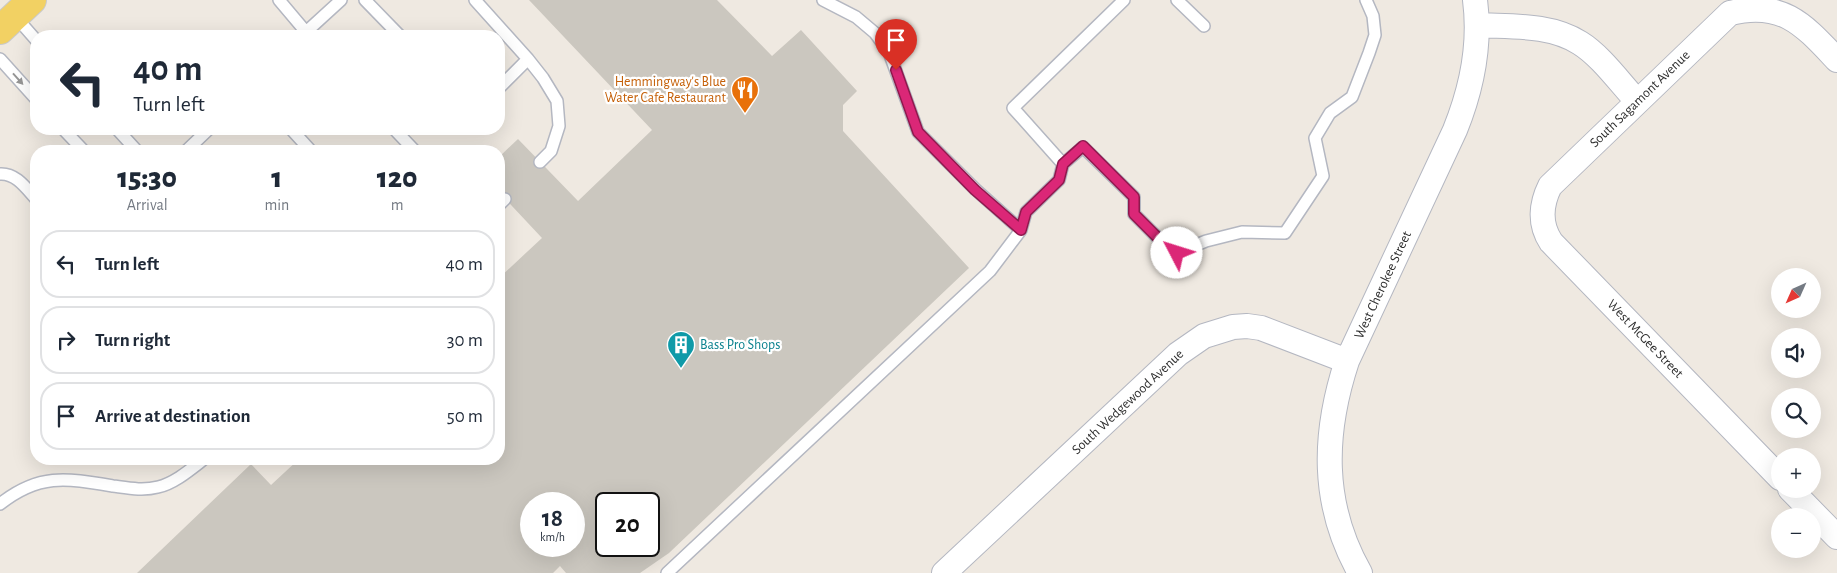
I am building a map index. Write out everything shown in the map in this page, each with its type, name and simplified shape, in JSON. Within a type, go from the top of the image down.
[{"type":"street","name":"West Cherokee Street","points":[[1360,573],[1343,537],[1336,514],[1329,465],[1333,413],[1338,387],[1347,360],[1458,123],[1470,89],[1474,68],[1478,25],[1475,0]]},
{"type":"street","name":"South Sagamont Avenue","points":[[1550,186],[1730,13],[1749,5],[1758,4],[1777,5],[1785,8],[1837,60]]},
{"type":"street","points":[[1478,25],[1536,28],[1567,36],[1593,54],[1637,101]]},
{"type":"street","name":"West McGee Street","points":[[1550,186],[1544,203],[1542,220],[1551,242],[1771,469]]},
{"type":"street","name":"South Wedgewood Avenue","points":[[944,573],[1178,354],[1204,336],[1233,327],[1261,328],[1347,360]]},
{"type":"street","points":[[1799,498],[1837,537]]},
{"type":"lane","points":[[279,0],[301,30]]},
{"type":"lane","points":[[310,30],[341,0]]},
{"type":"lane","points":[[365,0],[394,30]]},
{"type":"lane","points":[[474,0],[501,30]]},
{"type":"lane","points":[[823,0],[856,18],[875,33],[889,52],[918,132],[975,190],[1021,230]]},
{"type":"lane","points":[[1063,164],[1014,108],[1124,0]]},
{"type":"lane","points":[[1177,0],[1204,26]]},
{"type":"lane","points":[[667,573],[990,271],[1021,230],[1026,212],[1059,180],[1063,164],[1083,146],[1134,197],[1134,214],[1170,250],[1177,253],[1206,241],[1242,232],[1285,233],[1323,176],[1315,138],[1330,113],[1352,97],[1369,53],[1375,35],[1373,16],[1366,0]]},
{"type":"lane","points":[[16,16],[30,33]]},
{"type":"lane","points":[[505,34],[543,78],[557,101],[559,126],[551,150],[540,162]]},
{"type":"lane","points":[[0,59],[30,92]]},
{"type":"lane","points":[[505,82],[528,59]]},
{"type":"lane","points":[[69,135],[78,145]]},
{"type":"lane","points":[[122,135],[132,145]]},
{"type":"lane","points":[[192,145],[203,135]]},
{"type":"lane","points":[[296,135],[306,145]]},
{"type":"lane","points":[[400,135],[409,145]]},
{"type":"lane","points":[[0,174],[7,174],[18,180],[30,193]]},
{"type":"lane","points":[[0,504],[16,491],[41,481],[77,480],[138,490],[160,486],[183,475],[196,465]]},
{"type":"building","name":"Bass Pro Shops","points":[[529,0],[717,0],[772,56],[801,30],[857,91],[843,105],[843,131],[969,268],[669,553],[640,573],[566,573],[560,566],[553,573],[137,573],[250,465],[271,485],[293,465],[505,465],[505,272],[542,238],[505,198],[505,151],[518,139],[578,201],[652,130]]},
{"type":"place","name":"Hemmingway's Blue Water Cafe Restaurant","points":[[745,114]]},
{"type":"place","name":"Bass Pro Shops","points":[[681,369]]},
{"type":"route","points":[[896,70],[918,132],[975,190],[1021,230],[1026,212],[1059,180],[1063,164],[1083,146],[1134,197],[1134,214],[1170,250],[1177,253]]}]
